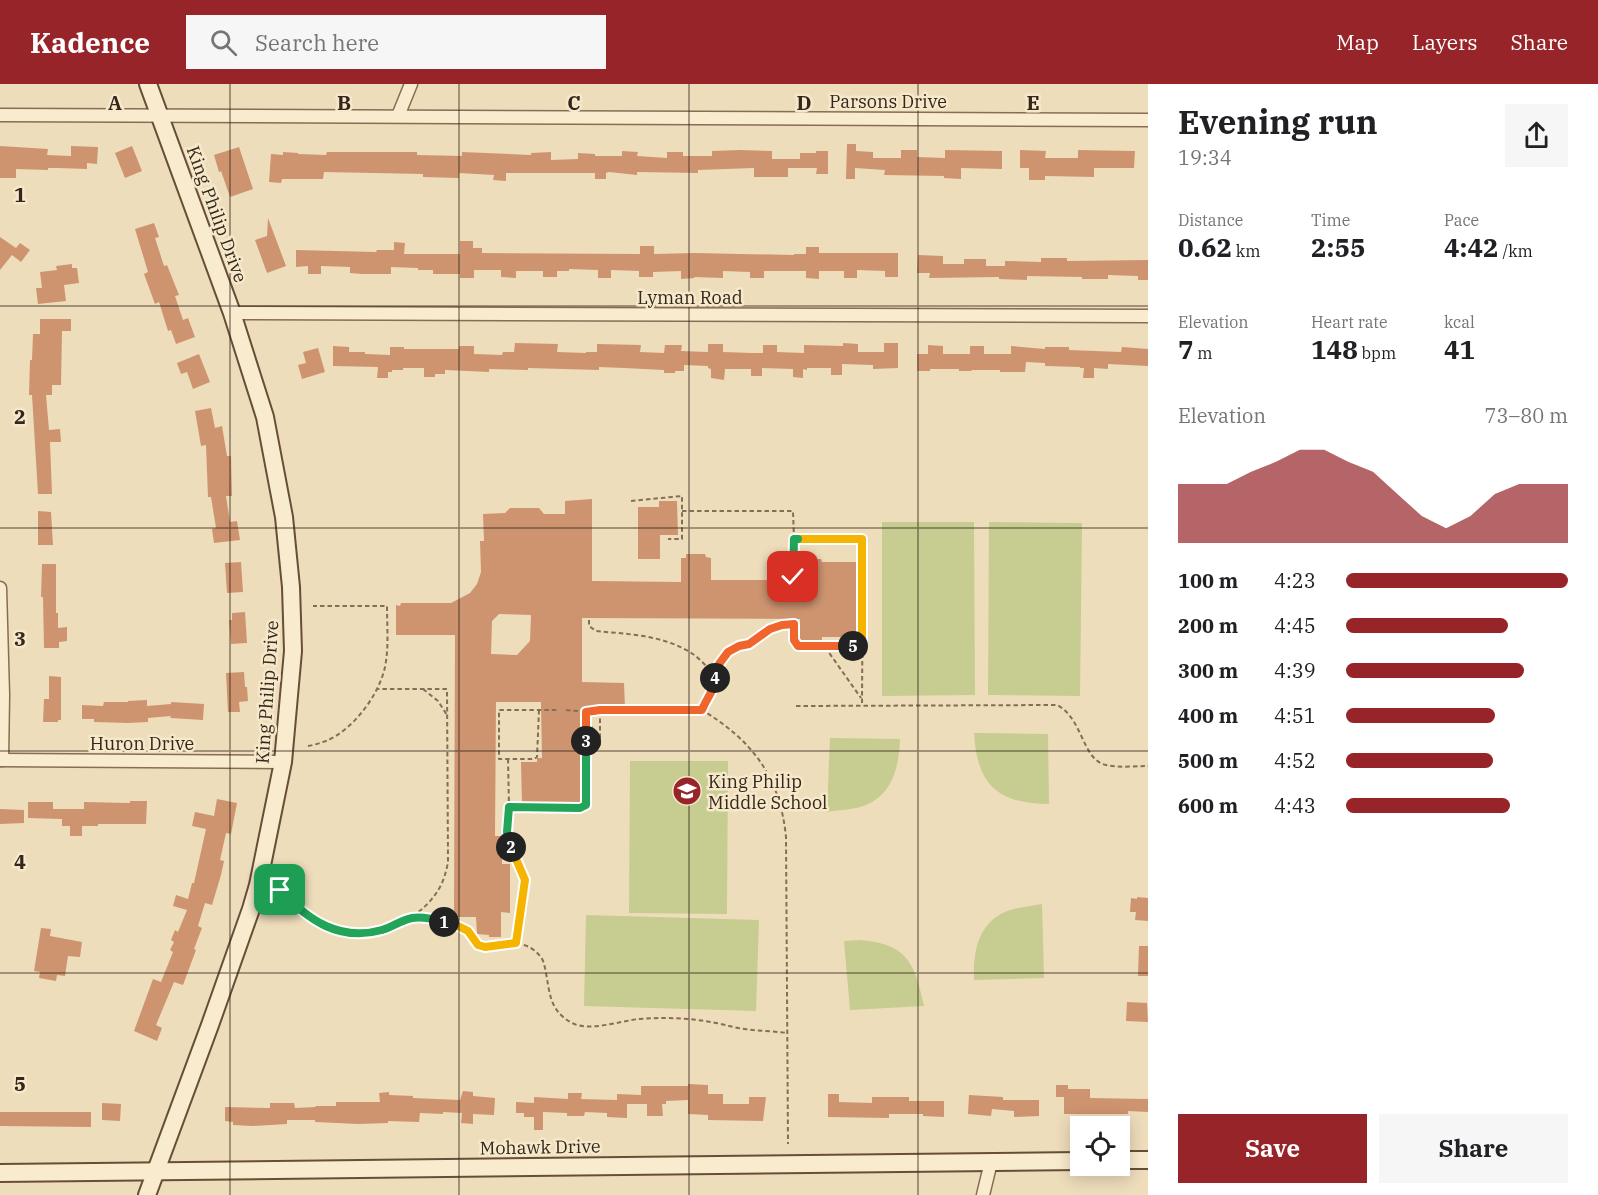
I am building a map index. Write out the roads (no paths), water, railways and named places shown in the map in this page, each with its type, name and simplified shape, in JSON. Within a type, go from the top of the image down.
[{"type":"street","name":"King Philip Drive","points":[[147,1195],[251,909],[264,861],[283,762],[293,651],[291,586],[284,517],[265,417],[232,313],[148,84]]},
{"type":"street","points":[[398,116],[411,84]]},
{"type":"street","name":"Parsons Drive","points":[[0,115],[1148,120]]},
{"type":"street","name":"Lyman Road","points":[[232,313],[1148,316]]},
{"type":"street","points":[[0,588],[3,695],[1,760]]},
{"type":"street","name":"Huron Drive","points":[[1,760],[283,762]]},
{"type":"street","points":[[1130,1160],[1148,1160]]},
{"type":"street","name":"Mohawk Drive","points":[[0,1173],[1070,1161]]},
{"type":"street","points":[[983,1195],[991,1162]]},
{"type":"place","name":"King Philip Middle School","points":[[687,791]]}]
